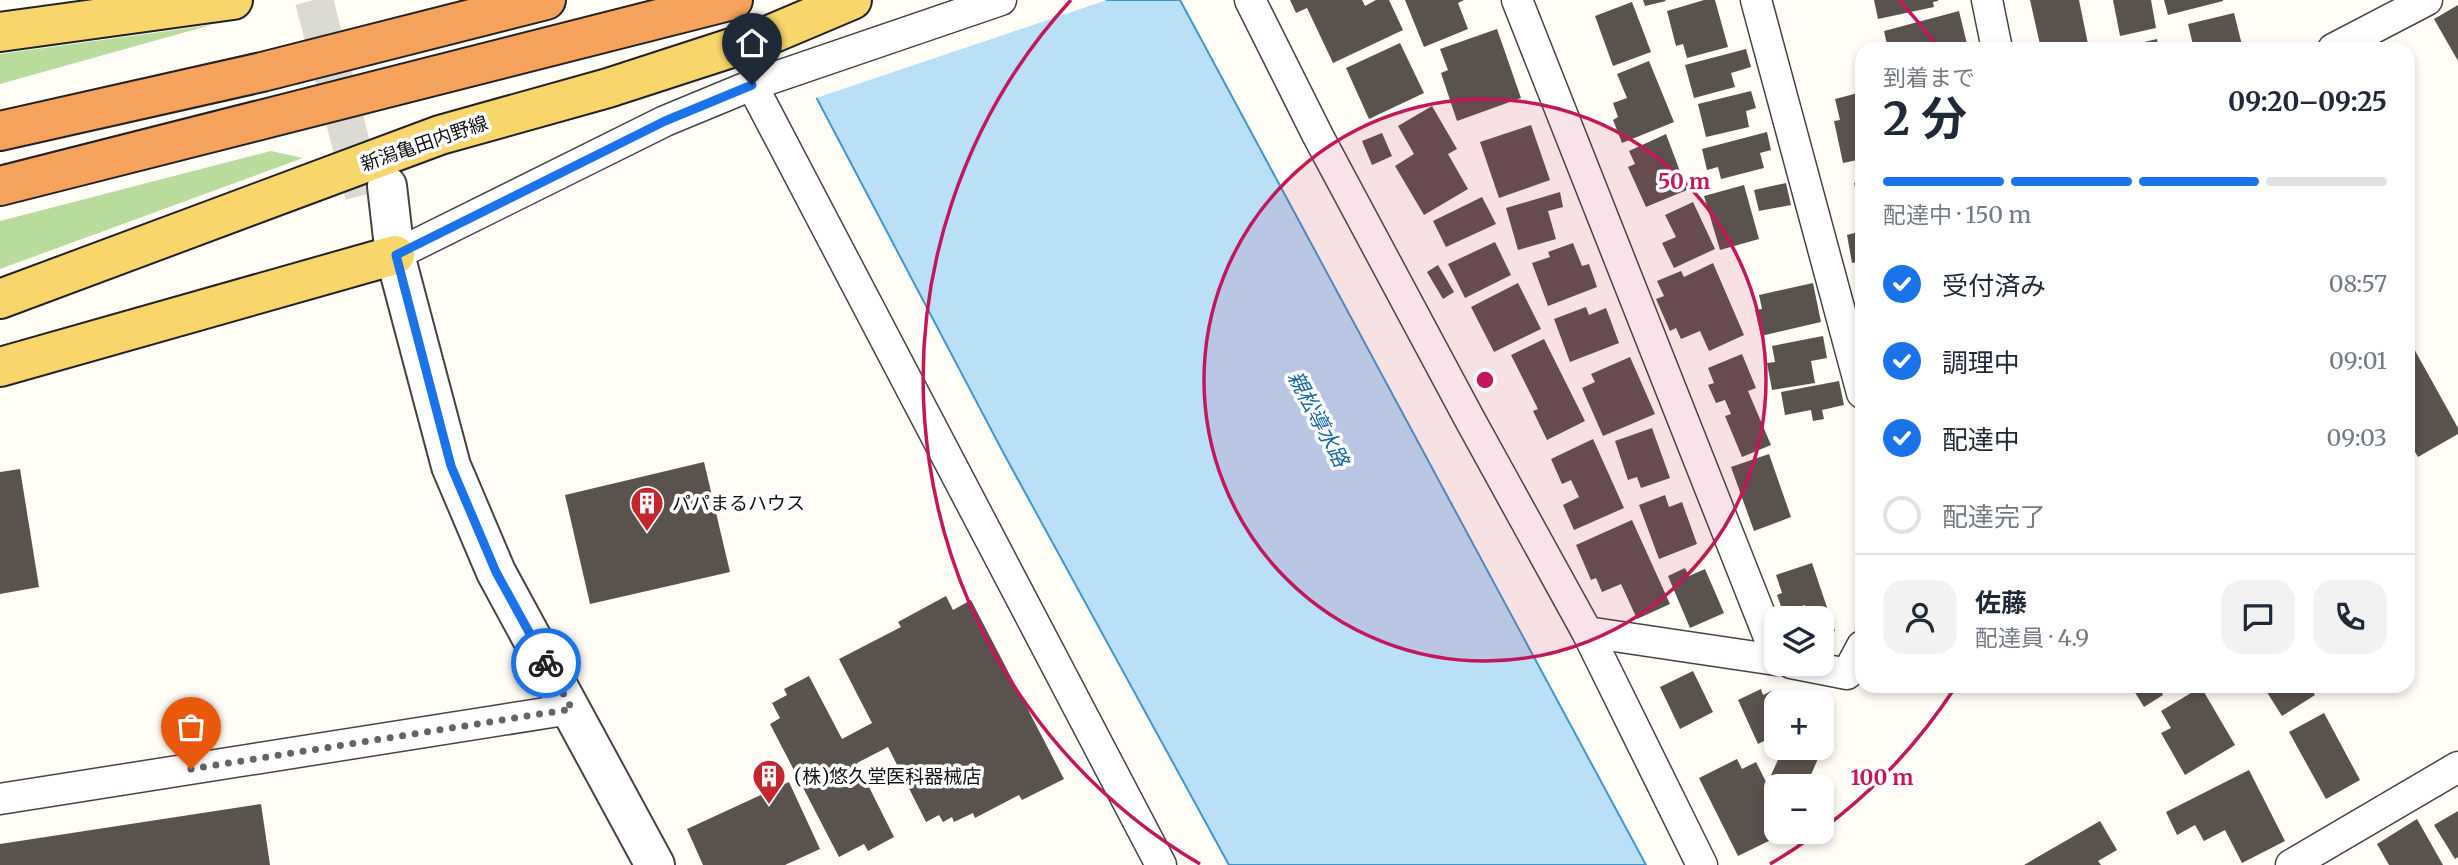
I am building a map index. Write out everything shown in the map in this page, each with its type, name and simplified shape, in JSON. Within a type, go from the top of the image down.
[{"type":"highway","points":[[0,131],[262,72],[546,0]]},
{"type":"highway","points":[[0,186],[733,0]]},
{"type":"main road","points":[[0,32],[233,0]]},
{"type":"main road","name":"新潟亀田内野線","points":[[0,299],[440,135],[608,88],[762,38],[852,0]]},
{"type":"main road","points":[[0,366],[396,255]]},
{"type":"street","points":[[396,255],[665,121],[752,85],[1001,0]]},
{"type":"street","points":[[1250,0],[1318,136],[1587,632],[1702,865]]},
{"type":"street","points":[[1517,0],[1764,625]]},
{"type":"street","points":[[1756,0],[1855,367]]},
{"type":"street","points":[[1987,0],[1996,42]]},
{"type":"street","points":[[2346,42],[2427,0]]},
{"type":"street","points":[[752,85],[1161,865]]},
{"type":"street","points":[[376,191],[396,255],[451,466],[496,572],[655,865]]},
{"type":"street","points":[[1587,632],[1764,658]]},
{"type":"street","points":[[1834,671],[1847,674],[1855,659]]},
{"type":"street","points":[[0,799],[572,709]]},
{"type":"street","points":[[2291,865],[2458,767]]},
{"type":"green space","points":[[211,25],[0,84],[0,54]]},
{"type":"green space","points":[[271,151],[303,158],[0,269],[0,221]]},
{"type":"water","name":"親松導水路","points":[[765,0],[1180,0],[1646,865],[1229,865],[1004,454]]},
{"type":"pier","points":[[762,0],[1107,0],[813,99]]},
{"type":"building","points":[[1290,0],[1362,0],[1365,6],[1376,0],[1389,0],[1403,30],[1333,63],[1307,8],[1296,13]]},
{"type":"building","points":[[1405,0],[1464,0],[1458,3],[1468,29],[1424,47]]},
{"type":"building","points":[[1643,0],[1665,0],[1666,1],[1645,6]]},
{"type":"building","points":[[1704,0],[1715,0],[1728,47],[1687,58],[1683,44],[1676,46],[1667,11]]},
{"type":"building","points":[[1874,0],[1938,1],[1933,2],[1934,7],[1878,19]]},
{"type":"building","points":[[2030,0],[2079,0],[2088,42],[2039,42]]},
{"type":"building","points":[[2113,0],[2151,0],[2156,28],[2120,36]]},
{"type":"building","points":[[2164,0],[2223,0],[2223,1],[2168,15]]},
{"type":"building","points":[[1632,2],[1651,52],[1613,66],[1595,16]]},
{"type":"building","points":[[2458,5],[2458,61],[2434,19]]},
{"type":"building","points":[[1959,11],[1967,42],[1886,42],[1884,31]]},
{"type":"building","points":[[2234,13],[2241,42],[2192,42],[2188,24]]},
{"type":"building","points":[[1497,29],[1521,98],[1457,121],[1441,73],[1448,70],[1440,49]]},
{"type":"building","points":[[1400,43],[1424,93],[1369,119],[1346,68]]},
{"type":"building","points":[[1746,49],[1751,67],[1731,73],[1735,87],[1694,98],[1685,65]]},
{"type":"building","points":[[1649,61],[1674,122],[1622,143],[1613,120],[1618,117],[1613,103],[1627,98],[1617,74]]},
{"type":"building","points":[[1751,91],[1756,108],[1746,111],[1749,127],[1706,137],[1698,104]]},
{"type":"building","points":[[1855,94],[1855,160],[1843,163],[1834,121],[1840,120],[1835,99]]},
{"type":"building","points":[[1432,106],[1457,149],[1448,154],[1468,189],[1424,215],[1395,166],[1414,154],[1398,126]]},
{"type":"building","points":[[1531,125],[1550,180],[1499,198],[1480,142]]},
{"type":"building","points":[[1767,132],[1771,150],[1760,153],[1764,168],[1721,179],[1718,167],[1707,170],[1702,149]]},
{"type":"building","points":[[1382,133],[1392,156],[1372,165],[1362,141]]},
{"type":"building","points":[[1666,134],[1687,190],[1646,207],[1628,167],[1635,164],[1629,151]]},
{"type":"building","points":[[1786,183],[1791,205],[1759,211],[1754,190]]},
{"type":"building","points":[[1744,185],[1759,239],[1720,250],[1704,196]]},
{"type":"building","points":[[1560,192],[1563,207],[1548,211],[1556,239],[1518,250],[1506,208]]},
{"type":"building","points":[[1482,197],[1496,224],[1446,247],[1433,221]]},
{"type":"building","points":[[1693,202],[1715,249],[1674,268],[1662,243],[1676,237],[1665,215]]},
{"type":"building","points":[[1855,233],[1855,262],[1852,263],[1847,235]]},
{"type":"building","points":[[1495,242],[1511,275],[1465,298],[1448,264]]},
{"type":"building","points":[[1573,243],[1582,266],[1589,264],[1597,287],[1548,306],[1532,263],[1550,257],[1548,252]]},
{"type":"building","points":[[1713,263],[1744,335],[1709,351],[1700,331],[1681,339],[1676,328],[1670,331],[1656,299],[1664,296],[1657,281],[1681,271],[1684,277]]},
{"type":"building","points":[[1438,265],[1454,292],[1443,299],[1427,272]]},
{"type":"building","points":[[1518,283],[1541,329],[1494,352],[1471,307]]},
{"type":"building","points":[[1813,283],[1821,322],[1761,336],[1755,310],[1762,309],[1759,295]]},
{"type":"building","points":[[1586,307],[1589,315],[1606,308],[1619,343],[1570,362],[1554,319]]},
{"type":"building","points":[[1823,336],[1827,358],[1811,361],[1815,383],[1772,390],[1767,363],[1775,362],[1772,346]]},
{"type":"building","points":[[1544,339],[1585,421],[1547,440],[1533,411],[1538,409],[1511,355]]},
{"type":"building","points":[[2415,351],[2458,428],[2458,434],[2418,457],[2415,452]]},
{"type":"building","points":[[1742,354],[1756,388],[1748,391],[1771,445],[1742,457],[1725,416],[1731,414],[1725,400],[1716,403],[1708,385],[1714,383],[1708,368]]},
{"type":"building","points":[[1630,357],[1655,414],[1603,436],[1582,388],[1595,382],[1591,374]]},
{"type":"building","points":[[1839,381],[1844,405],[1822,410],[1824,419],[1813,421],[1811,410],[1785,415],[1781,392]]},
{"type":"building","points":[[1652,428],[1670,478],[1641,488],[1637,477],[1628,480],[1615,441]]},
{"type":"building","points":[[1593,439],[1624,508],[1574,530],[1563,505],[1579,497],[1571,480],[1562,484],[1551,459]]},
{"type":"building","points":[[1769,454],[1791,517],[1754,531],[1731,467]]},
{"type":"building","name":"パパまるハウス","points":[[704,462],[730,572],[590,604],[565,495]]},
{"type":"building","points":[[20,469],[39,587],[0,594],[0,472]]},
{"type":"building","points":[[1665,495],[1669,507],[1682,502],[1697,544],[1659,559],[1639,505]]},
{"type":"building","points":[[1632,520],[1670,604],[1637,619],[1621,584],[1602,592],[1596,578],[1591,580],[1576,545]]},
{"type":"building","points":[[1812,563],[1827,606],[1781,606],[1777,595],[1782,593],[1776,575]]},
{"type":"building","points":[[1685,568],[1689,576],[1705,569],[1724,613],[1690,628],[1668,576]]},
{"type":"building","points":[[946,596],[953,610],[971,600],[1064,779],[1022,800],[1019,795],[975,818],[973,813],[954,822],[952,817],[943,822],[939,815],[926,822],[888,747],[857,763],[894,837],[868,851],[864,844],[839,857],[770,724],[780,718],[772,703],[787,695],[784,689],[809,676],[842,739],[872,723],[839,659],[901,627],[898,622]]},
{"type":"building","points":[[1693,671],[1713,712],[1680,729],[1660,687]]},
{"type":"building","points":[[1761,689],[1764,694],[1764,741],[1758,744],[1738,700]]},
{"type":"building","points":[[2135,693],[2162,693],[2163,695],[2144,707]]},
{"type":"building","points":[[2191,693],[2205,693],[2235,745],[2185,775],[2161,733],[2171,728],[2161,711]]},
{"type":"building","points":[[2267,693],[2314,693],[2315,695],[2282,716]]},
{"type":"building","points":[[2324,713],[2360,780],[2326,799],[2289,732]]},
{"type":"building","points":[[1737,759],[1742,769],[1756,762],[1764,778],[1764,843],[1738,856],[1699,778]]},
{"type":"building","points":[[1778,760],[1817,760],[1811,774],[1771,774]]},
{"type":"building","points":[[2249,770],[2285,841],[2242,863],[2225,830],[2204,841],[2195,825],[2177,835],[2166,812]]},
{"type":"building","name":"(株)悠久堂医科器械店","points":[[789,782],[820,849],[785,865],[703,865],[687,829]]},
{"type":"building","points":[[261,804],[270,865],[0,865],[0,844]]},
{"type":"building","points":[[2458,811],[2458,857],[2455,859],[2434,825]]},
{"type":"building","points":[[2417,819],[2443,865],[2389,865],[2377,844]]},
{"type":"building","points":[[2100,821],[2117,850],[2098,861],[2101,865],[2024,865]]},
{"type":"tunnel","points":[[314,0],[364,195]]},
{"type":"way so far","points":[[191,769],[572,709],[546,663]]},
{"type":"place","name":"パパまるハウス","points":[[647,533]]},
{"type":"place","name":"(株)悠久堂医科器械店","points":[[769,806]]},
{"type":"route","points":[[546,663],[496,572],[451,466],[396,255],[665,121],[752,85]]}]
